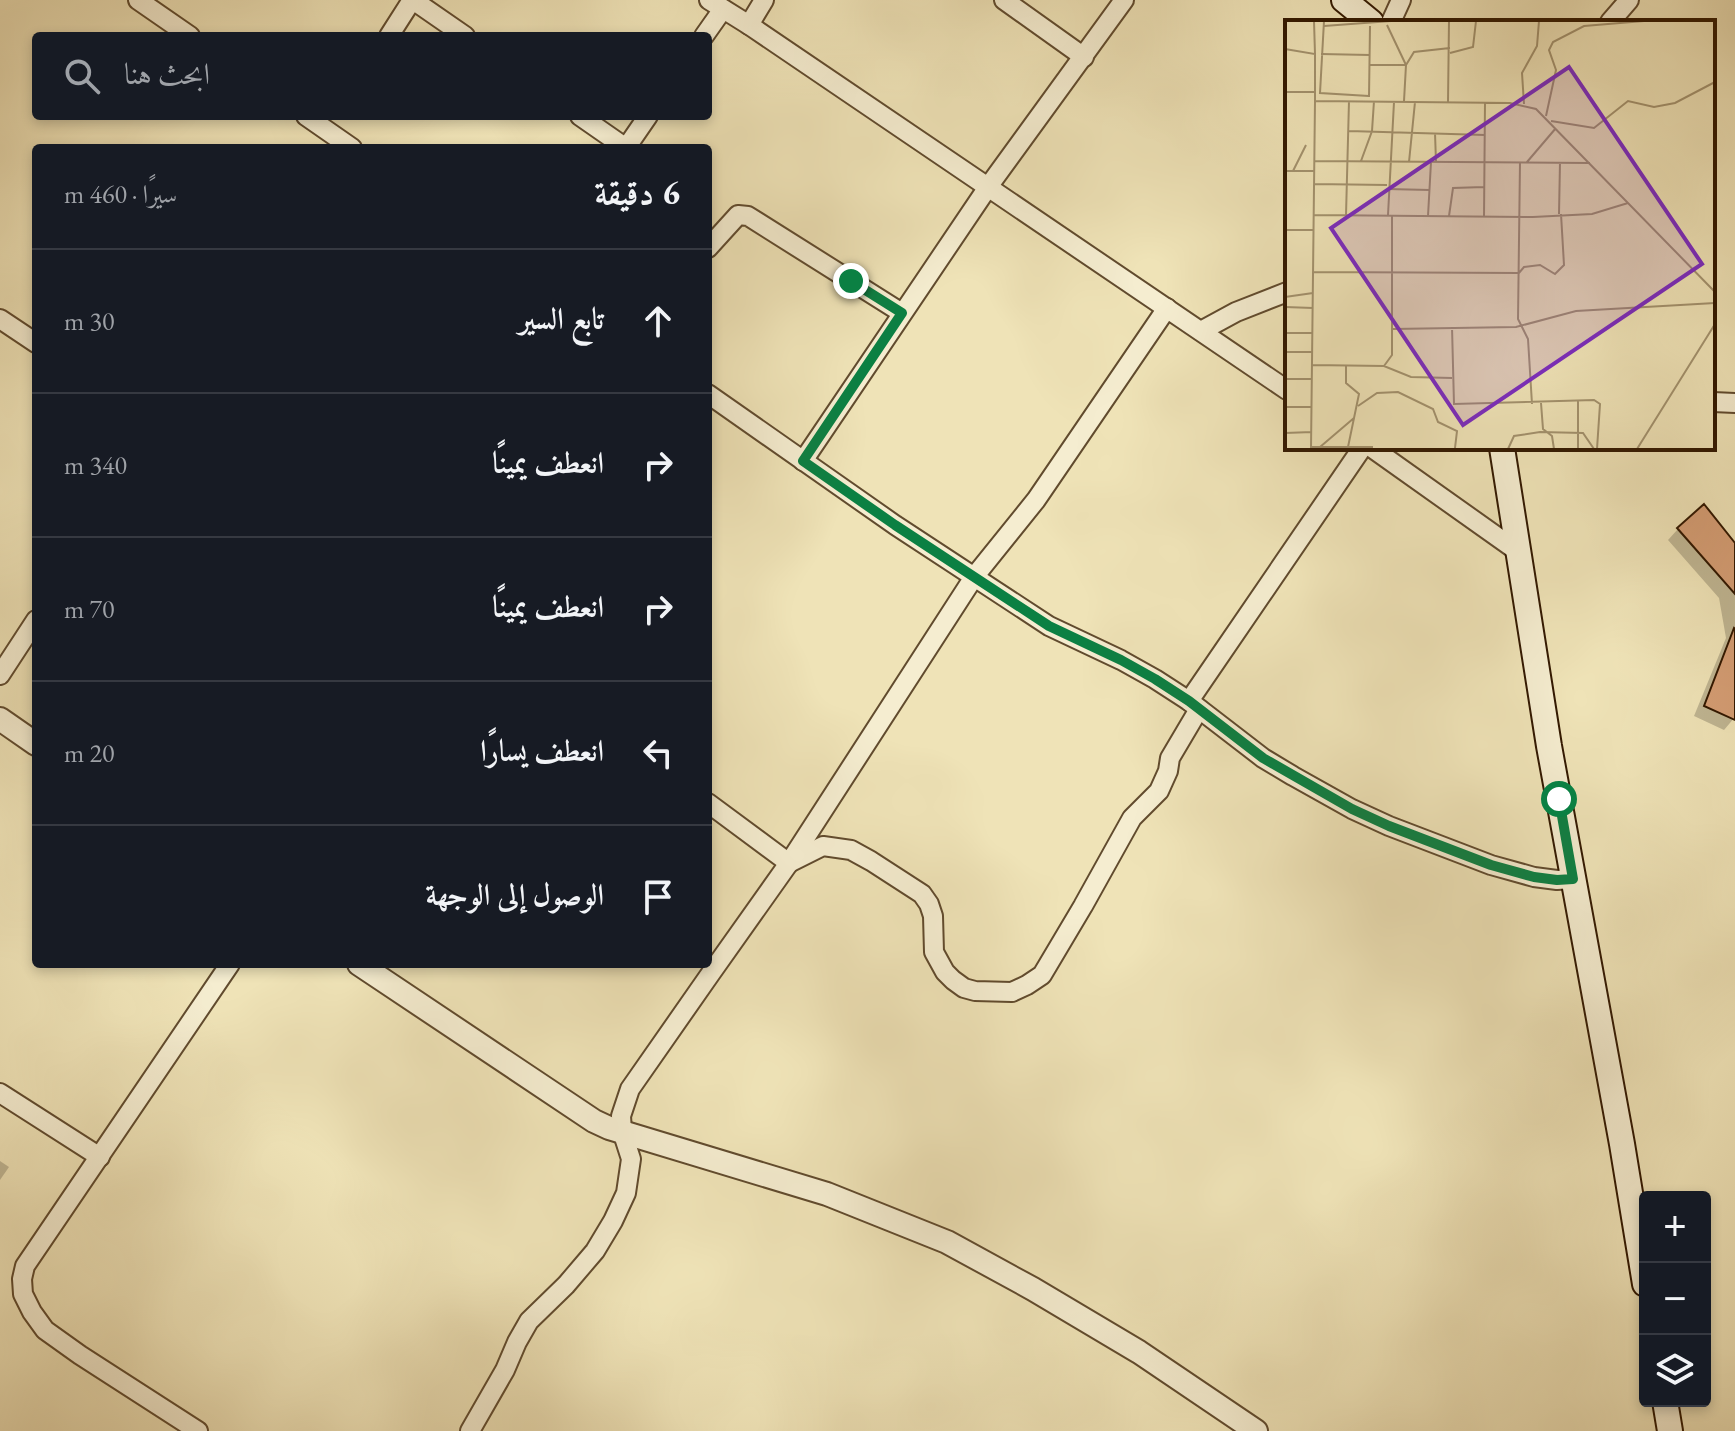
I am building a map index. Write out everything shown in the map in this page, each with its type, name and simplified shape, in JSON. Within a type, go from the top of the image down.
[{"type":"main road","points":[[1344,0],[1369,20]]},
{"type":"main road","points":[[1502,450],[1547,730],[1642,1263]]},
{"type":"main road","points":[[1666,1407],[1670,1431]]},
{"type":"street","points":[[138,0],[184,32]]},
{"type":"street","points":[[392,32],[413,0],[459,32]]},
{"type":"street","points":[[749,25],[764,0]]},
{"type":"street","points":[[1004,0],[1084,57]]},
{"type":"street","points":[[803,461],[988,187],[1124,0]]},
{"type":"street","points":[[1392,20],[1401,0]]},
{"type":"street","points":[[1612,20],[1629,0]]},
{"type":"street","points":[[706,32],[716,5],[1285,389]]},
{"type":"street","points":[[586,120],[620,144]]},
{"type":"street","points":[[629,144],[645,120]]},
{"type":"street","points":[[331,123],[347,144]]},
{"type":"street","points":[[712,243],[732,219],[738,215],[748,216],[902,313]]},
{"type":"street","points":[[1201,331],[1236,312],[1285,293]]},
{"type":"street","points":[[470,1431],[529,1321],[595,1251],[613,1221],[626,1193],[631,1159],[622,1131],[621,1116],[630,1089],[789,863],[974,577],[1036,500],[1167,308]]},
{"type":"street","points":[[0,319],[32,340]]},
{"type":"street","points":[[712,397],[1049,626],[1155,679],[1263,758],[1352,809],[1491,865],[1534,877],[1573,879]]},
{"type":"street","points":[[1715,402],[1735,403]]},
{"type":"street","points":[[789,863],[823,846],[851,850],[922,894],[933,916],[934,952],[945,972],[964,988],[1012,992],[1042,975],[1132,818],[1159,791],[1194,705],[1361,450]]},
{"type":"street","points":[[1375,450],[1520,553]]},
{"type":"street","points":[[0,675],[32,626]]},
{"type":"street","points":[[0,719],[32,741]]},
{"type":"street","points":[[712,806],[789,863]]},
{"type":"street","points":[[198,1431],[45,1330],[23,1294],[22,1279],[25,1266],[227,968]]},
{"type":"street","points":[[365,968],[579,1112],[609,1128],[827,1194],[947,1242],[1139,1352],[1256,1431]]},
{"type":"street","points":[[0,1093],[100,1157]]},
{"type":"building","points":[[1704,504],[1735,543],[1735,594],[1677,528]]},
{"type":"building","points":[[1735,629],[1735,720],[1704,706]]},
{"type":"route","points":[[851,281],[902,313],[803,461],[1049,626],[1155,679],[1263,758],[1352,809],[1389,826],[1491,865],[1534,877],[1573,879],[1559,799]]}]
